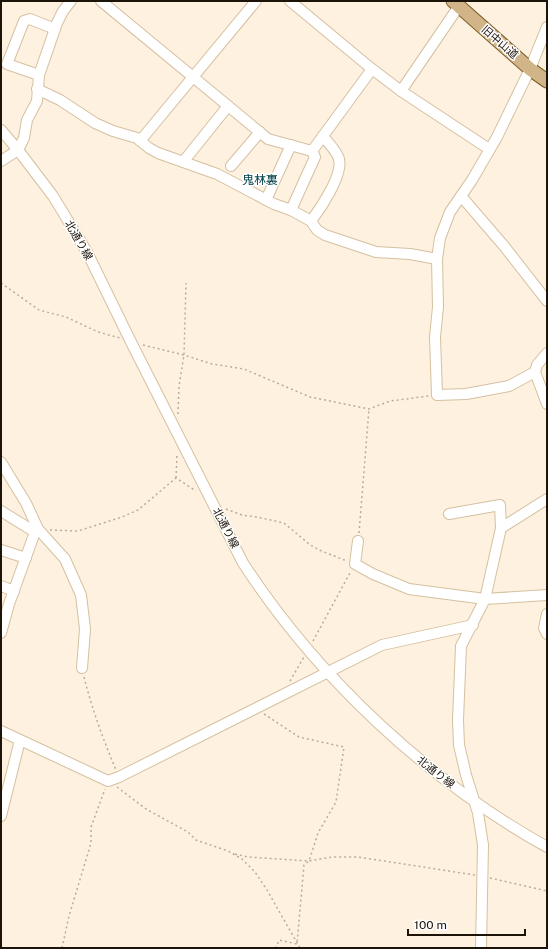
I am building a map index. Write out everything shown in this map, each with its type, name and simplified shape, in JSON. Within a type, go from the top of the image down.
[{"type":"main road","name":"旧中山道","points":[[456,4],[530,69],[547,81]]},
{"type":"street","points":[[1,161],[18,150],[24,138],[27,120],[37,101],[39,75],[55,29],[63,11],[71,1]]},
{"type":"street","points":[[101,1],[268,139],[312,151],[315,156],[291,210]]},
{"type":"street","points":[[140,141],[256,1]]},
{"type":"street","points":[[290,1],[401,91],[489,149]]},
{"type":"street","points":[[401,91],[456,4]]},
{"type":"street","points":[[39,75],[6,64],[24,21],[30,19],[55,29]]},
{"type":"street","points":[[535,372],[509,386],[466,394],[437,395],[435,323],[438,307],[437,259],[440,238],[450,212],[472,180],[497,137],[530,69],[547,27]]},
{"type":"street","points":[[312,151],[372,69]]},
{"type":"street","points":[[37,89],[60,100],[95,123],[113,131],[137,138],[158,153],[217,174],[266,200],[291,210],[311,221],[317,230],[325,235],[376,252],[410,254],[437,259]]},
{"type":"street","points":[[183,162],[228,106]]},
{"type":"street","name":"北通り線","points":[[1,130],[53,196],[87,252],[243,563],[261,591],[308,650],[364,710],[415,755],[475,802],[522,833],[547,847]]},
{"type":"street","points":[[231,166],[260,132]]},
{"type":"street","points":[[311,221],[324,204],[340,169],[339,157],[323,136]]},
{"type":"street","points":[[266,200],[291,145]]},
{"type":"street","points":[[461,196],[504,246],[547,301]]},
{"type":"street","points":[[547,353],[537,365],[535,372],[547,404]]},
{"type":"street","points":[[1,462],[26,503],[36,531],[14,591],[1,633]]},
{"type":"street","points":[[501,528],[547,499]]},
{"type":"street","points":[[449,514],[500,505],[501,528],[485,599],[461,646],[458,720],[460,745],[478,813],[483,845],[481,948]]},
{"type":"street","points":[[1,511],[36,531],[65,559],[82,595],[85,629],[82,668]]},
{"type":"street","points":[[358,541],[355,564],[373,574],[409,589],[485,599],[547,595]]},
{"type":"street","points":[[1,550],[26,558]]},
{"type":"street","points":[[1,586],[14,591]]},
{"type":"street","points":[[547,614],[544,628],[547,634]]},
{"type":"street","points":[[1,731],[108,781],[119,777],[382,645],[473,625]]},
{"type":"street","points":[[1,816],[20,740]]},
{"type":"path","points":[[1,283],[39,310],[66,317],[98,332],[212,364],[244,369],[310,396],[369,409],[390,401],[437,395]]},
{"type":"path","points":[[178,417],[179,386],[184,355],[186,283]]},
{"type":"path","points":[[358,541],[369,409]]},
{"type":"path","points":[[36,531],[78,531],[116,519],[138,510],[176,478],[178,432]]},
{"type":"path","points":[[176,478],[193,488],[198,493]]},
{"type":"path","points":[[214,504],[242,515],[284,523],[309,544],[319,550],[355,564],[290,680],[294,690]]},
{"type":"path","points":[[82,668],[90,700],[104,742],[119,777]]},
{"type":"path","points":[[255,709],[299,737],[344,747],[336,802],[318,834],[309,861],[304,865],[297,944]]},
{"type":"path","points":[[62,948],[91,843],[91,827],[108,781],[146,809],[188,832],[196,840],[232,853],[248,857],[309,861],[332,857],[358,857],[482,876],[547,891]]},
{"type":"path","points":[[232,853],[255,872],[300,948]]},
{"type":"path","points":[[276,948],[279,940],[297,944]]},
{"type":"district","name":"鬼林裏","points":[[260,180]]}]
